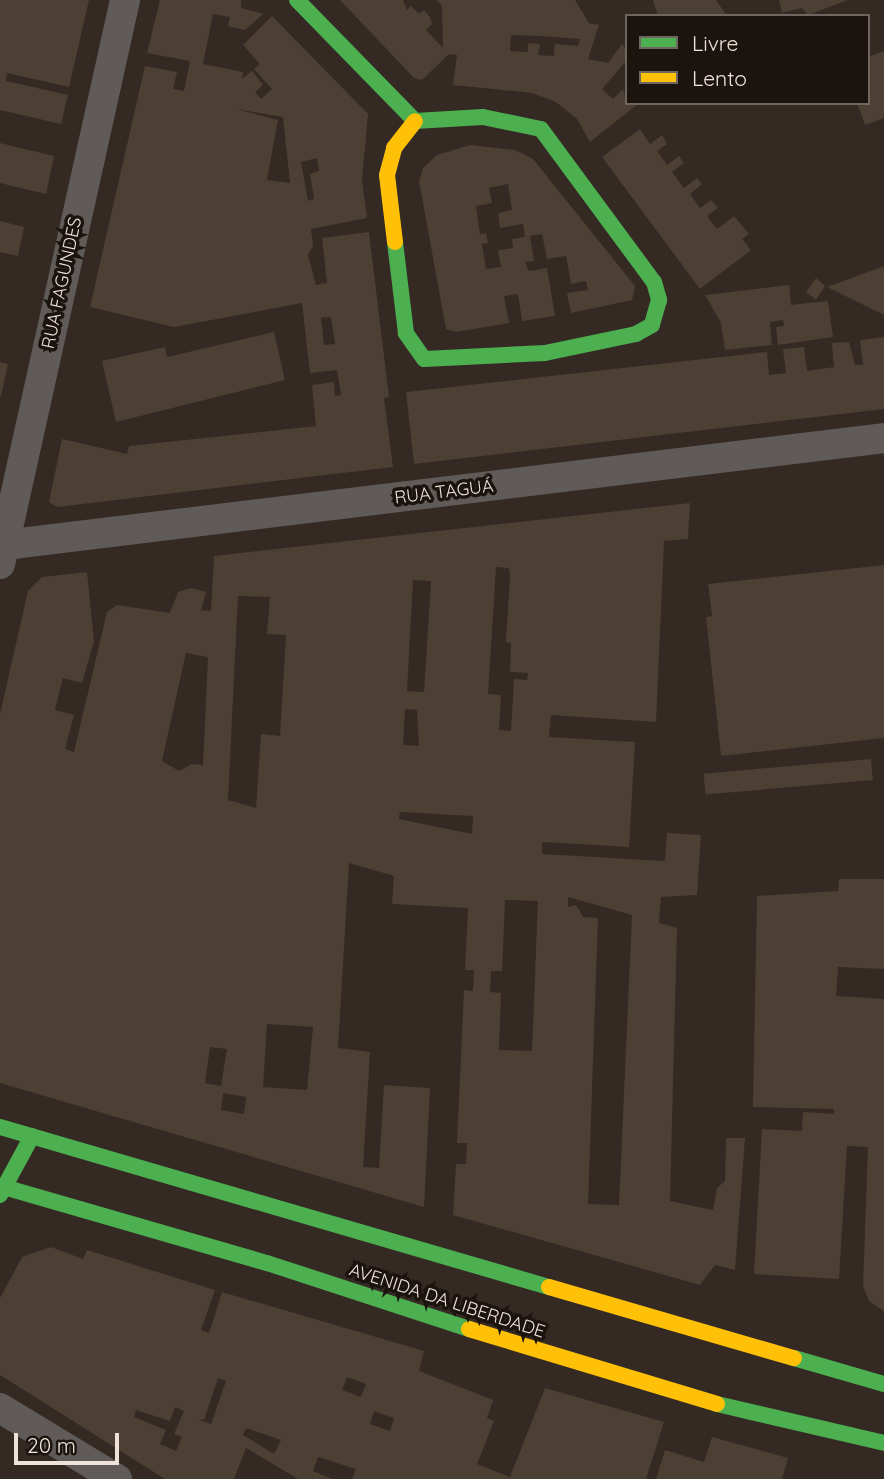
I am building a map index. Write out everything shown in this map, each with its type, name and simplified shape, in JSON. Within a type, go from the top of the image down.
[{"type":"main road","points":[[298,0],[415,121],[483,117],[524,122],[541,130],[654,282],[659,300],[652,324],[636,334],[545,353],[424,359],[406,333],[387,175],[394,148],[415,121]]},
{"type":"main road","points":[[0,1127],[884,1384]]},
{"type":"main road","points":[[1,1190],[32,1136]]},
{"type":"main road","name":"AVENIDA DA LIBERDADE","points":[[1,1190],[267,1263],[539,1352],[766,1418],[884,1443]]},
{"type":"street","name":"RUA FAGUNDES","points":[[2,555],[125,0]]},
{"type":"street","name":"RUA TAGUÁ","points":[[2,555],[884,438]]},
{"type":"street","points":[[0,1408],[117,1479]]},
{"type":"building","points":[[0,0],[89,0],[69,87],[7,73],[6,81],[68,95],[61,124],[0,110]]},
{"type":"building","points":[[160,0],[241,0],[241,8],[263,14],[245,30],[228,26],[230,17],[213,14],[203,64],[243,72],[242,79],[252,71],[263,85],[255,92],[261,99],[272,89],[254,69],[260,64],[243,45],[272,16],[368,114],[362,180],[367,218],[311,229],[313,246],[308,255],[316,285],[327,283],[322,238],[369,232],[389,397],[384,398],[393,467],[57,507],[49,502],[62,439],[127,454],[129,446],[316,426],[312,385],[334,382],[335,396],[341,395],[337,370],[310,373],[302,303],[174,327],[90,307],[145,66],[177,72],[173,89],[184,91],[190,61],[147,53]],"holes":[[[236,109],[283,117],[290,183],[267,180],[278,120]],[[317,158],[319,171],[310,174],[314,199],[308,201],[301,162]],[[331,317],[335,344],[324,345],[321,318]]]},
{"type":"building","points":[[340,0],[403,0],[407,10],[411,6],[419,14],[424,10],[430,17],[432,24],[426,30],[443,48],[442,6],[437,0],[575,0],[589,23],[599,25],[588,59],[608,63],[622,44],[625,48],[625,62],[602,89],[613,99],[623,89],[625,105],[636,105],[590,142],[577,119],[556,102],[532,93],[453,85],[457,55],[449,54],[422,80],[414,78]],"holes":[[[511,35],[580,39],[578,46],[555,44],[554,56],[538,55],[540,44],[528,43],[528,52],[510,51]]]},
{"type":"building","points":[[653,0],[716,0],[726,14],[657,14]]},
{"type":"building","points":[[779,0],[848,0],[811,14],[802,8],[782,13]]},
{"type":"building","points":[[884,51],[884,118],[865,125],[858,105],[870,105],[870,56]]},
{"type":"building","points":[[640,129],[650,144],[662,135],[667,144],[657,151],[667,165],[679,156],[684,163],[672,172],[684,188],[697,178],[702,184],[690,194],[700,208],[711,200],[718,208],[707,216],[717,229],[734,216],[749,234],[742,239],[751,250],[700,289],[602,157]]},
{"type":"building","points":[[0,143],[54,156],[46,194],[0,183]]},
{"type":"building","points":[[470,145],[515,150],[533,159],[635,286],[632,300],[571,313],[567,293],[588,290],[586,281],[571,284],[566,256],[547,259],[542,234],[530,236],[534,261],[525,262],[529,271],[547,268],[555,316],[522,321],[518,294],[504,296],[509,323],[456,332],[446,329],[419,181],[423,168],[437,155]],"holes":[[[508,184],[512,210],[498,213],[500,228],[523,224],[525,237],[512,239],[513,248],[498,250],[501,267],[486,269],[482,244],[488,243],[486,233],[480,234],[476,206],[492,203],[489,188]]]},
{"type":"building","points":[[0,221],[24,227],[18,256],[0,252]]},
{"type":"building","points":[[884,266],[884,315],[827,287]]},
{"type":"building","points":[[816,278],[825,286],[816,300],[806,292]]},
{"type":"building","points":[[789,285],[791,305],[828,301],[833,337],[778,345],[776,327],[784,326],[783,320],[770,322],[772,345],[725,350],[721,323],[705,295]]},
{"type":"building","points":[[274,332],[285,380],[116,422],[102,361],[165,347],[167,357]]},
{"type":"building","points":[[884,337],[884,409],[414,464],[406,392],[767,352],[769,375],[786,373],[783,349],[804,347],[807,371],[834,367],[832,343],[849,342],[855,365],[863,365],[860,340]]},
{"type":"building","points":[[0,362],[8,364],[1,396],[0,396]]},
{"type":"building","points":[[690,503],[688,539],[664,541],[656,722],[551,715],[549,737],[635,742],[629,847],[542,842],[542,854],[665,861],[667,833],[701,835],[697,895],[661,897],[659,923],[677,928],[670,1201],[713,1210],[717,1188],[725,1181],[726,1138],[745,1138],[735,1270],[715,1265],[700,1285],[453,1215],[456,1164],[466,1164],[467,1143],[457,1143],[464,990],[473,991],[474,970],[465,970],[468,908],[392,904],[394,876],[349,863],[338,1048],[370,1052],[363,1167],[379,1168],[384,1085],[430,1088],[424,1207],[0,1083],[0,714],[28,591],[42,577],[87,572],[94,641],[82,683],[63,678],[55,710],[74,715],[65,749],[74,752],[107,612],[117,605],[170,613],[178,592],[191,588],[206,592],[201,610],[211,611],[214,556]],"holes":[[[496,567],[509,568],[506,642],[511,643],[510,672],[528,673],[527,680],[514,679],[511,731],[499,730],[501,695],[488,694]],[[413,580],[431,581],[424,692],[407,691]],[[238,596],[270,597],[267,634],[286,635],[280,736],[261,734],[256,808],[228,800]],[[186,653],[208,657],[203,765],[192,764],[179,771],[162,761]],[[405,709],[417,710],[419,746],[403,745]],[[400,812],[473,816],[472,834],[399,819]],[[568,897],[632,915],[619,1205],[588,1204],[598,918],[583,917],[576,905],[568,907]],[[505,900],[538,901],[532,1051],[499,1050],[501,993],[490,992],[491,971],[502,971]],[[267,1024],[313,1027],[307,1090],[263,1087]],[[210,1047],[227,1049],[221,1086],[205,1083]],[[223,1093],[246,1097],[244,1114],[221,1110]]]},
{"type":"building","points":[[884,565],[884,738],[721,756],[706,617],[712,616],[708,584]]},
{"type":"building","points":[[871,759],[873,780],[705,795],[704,774]]},
{"type":"building","points":[[839,879],[884,879],[884,969],[838,967],[836,996],[884,999],[884,1311],[869,1301],[863,1286],[868,1147],[847,1146],[839,1279],[754,1274],[762,1129],[802,1131],[803,1112],[834,1114],[834,1109],[753,1107],[757,896],[838,891]]},
{"type":"building","points":[[51,1247],[83,1259],[87,1250],[215,1290],[201,1330],[209,1333],[222,1292],[424,1351],[419,1371],[493,1400],[487,1418],[494,1421],[477,1464],[510,1477],[545,1388],[664,1422],[646,1479],[352,1479],[356,1469],[318,1457],[313,1471],[332,1479],[298,1479],[246,1448],[234,1479],[165,1479],[0,1375],[0,1298],[22,1257]],"holes":[[[347,1377],[366,1384],[361,1397],[342,1390]],[[218,1378],[226,1381],[211,1424],[197,1419],[204,1420]],[[175,1407],[184,1411],[174,1434],[182,1437],[176,1451],[160,1444],[166,1430],[134,1417],[136,1410],[170,1421]],[[374,1411],[394,1418],[390,1431],[370,1424]],[[246,1428],[281,1440],[274,1454],[243,1435]]]},
{"type":"building","points":[[712,1437],[788,1458],[782,1479],[656,1479],[665,1450],[704,1462]]},
{"type":"traffic: fast","points":[[297,0],[415,121],[483,117],[541,129],[654,282],[659,300],[652,325],[636,334],[545,353],[424,359],[406,333],[395,242]]},
{"type":"traffic: fast","points":[[0,1127],[549,1287]]},
{"type":"traffic: fast","points":[[0,1195],[32,1136]]},
{"type":"traffic: fast","points":[[0,1186],[267,1263],[469,1329]]},
{"type":"traffic: fast","points":[[794,1358],[884,1384]]},
{"type":"traffic: fast","points":[[717,1404],[884,1443]]},
{"type":"traffic: slow","points":[[395,242],[387,175],[394,148],[415,121]]},
{"type":"traffic: slow","points":[[549,1287],[794,1358]]},
{"type":"traffic: slow","points":[[469,1329],[717,1404]]}]
